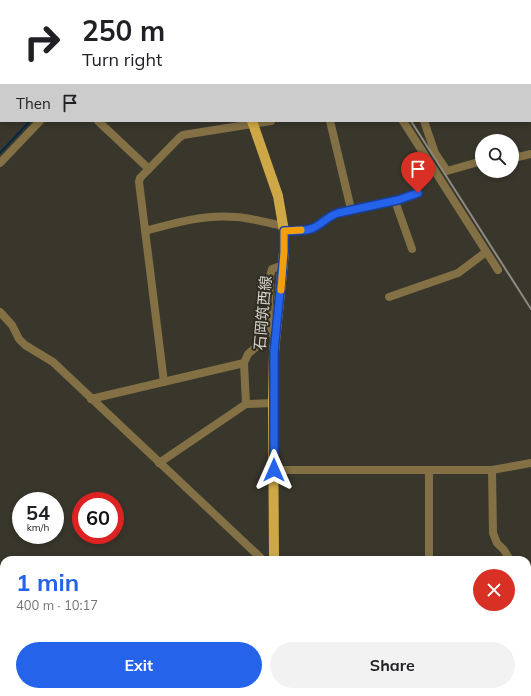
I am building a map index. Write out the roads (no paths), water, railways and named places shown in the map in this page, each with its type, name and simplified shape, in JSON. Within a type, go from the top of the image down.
[{"type":"main road","name":"石岡筑西線","points":[[252,123],[273,181],[282,211],[284,228],[283,265],[274,352],[274,556]]},
{"type":"street","points":[[0,163],[39,122]]},
{"type":"street","points":[[99,122],[149,168]]},
{"type":"street","points":[[330,122],[351,209]]},
{"type":"street","points":[[404,122],[498,270]]},
{"type":"street","points":[[424,122],[435,154],[447,172],[475,163]]},
{"type":"street","points":[[164,382],[139,182],[140,178],[183,135],[252,123]]},
{"type":"street","points":[[519,157],[531,154]]},
{"type":"street","points":[[145,231],[183,221],[220,217],[236,217],[284,228],[307,230],[318,225],[331,215],[351,209],[394,201],[418,193]]},
{"type":"street","points":[[394,201],[412,249]]},
{"type":"street","points":[[389,297],[458,273],[486,252]]},
{"type":"street","points":[[246,404],[244,363],[248,354],[262,341],[268,330],[270,276],[272,269],[283,265]]},
{"type":"street","points":[[0,312],[12,325],[19,339],[25,345],[53,362],[259,556]]},
{"type":"street","points":[[91,399],[244,363]]},
{"type":"street","points":[[159,463],[246,404],[273,403]]},
{"type":"street","points":[[274,470],[492,470],[531,463]]},
{"type":"street","points":[[429,470],[429,556]]},
{"type":"street","points":[[492,470],[493,533],[497,543],[508,556]]},
{"type":"waterway","points":[[0,153],[29,122]]},
{"type":"railway","points":[[412,122],[531,309]]}]
